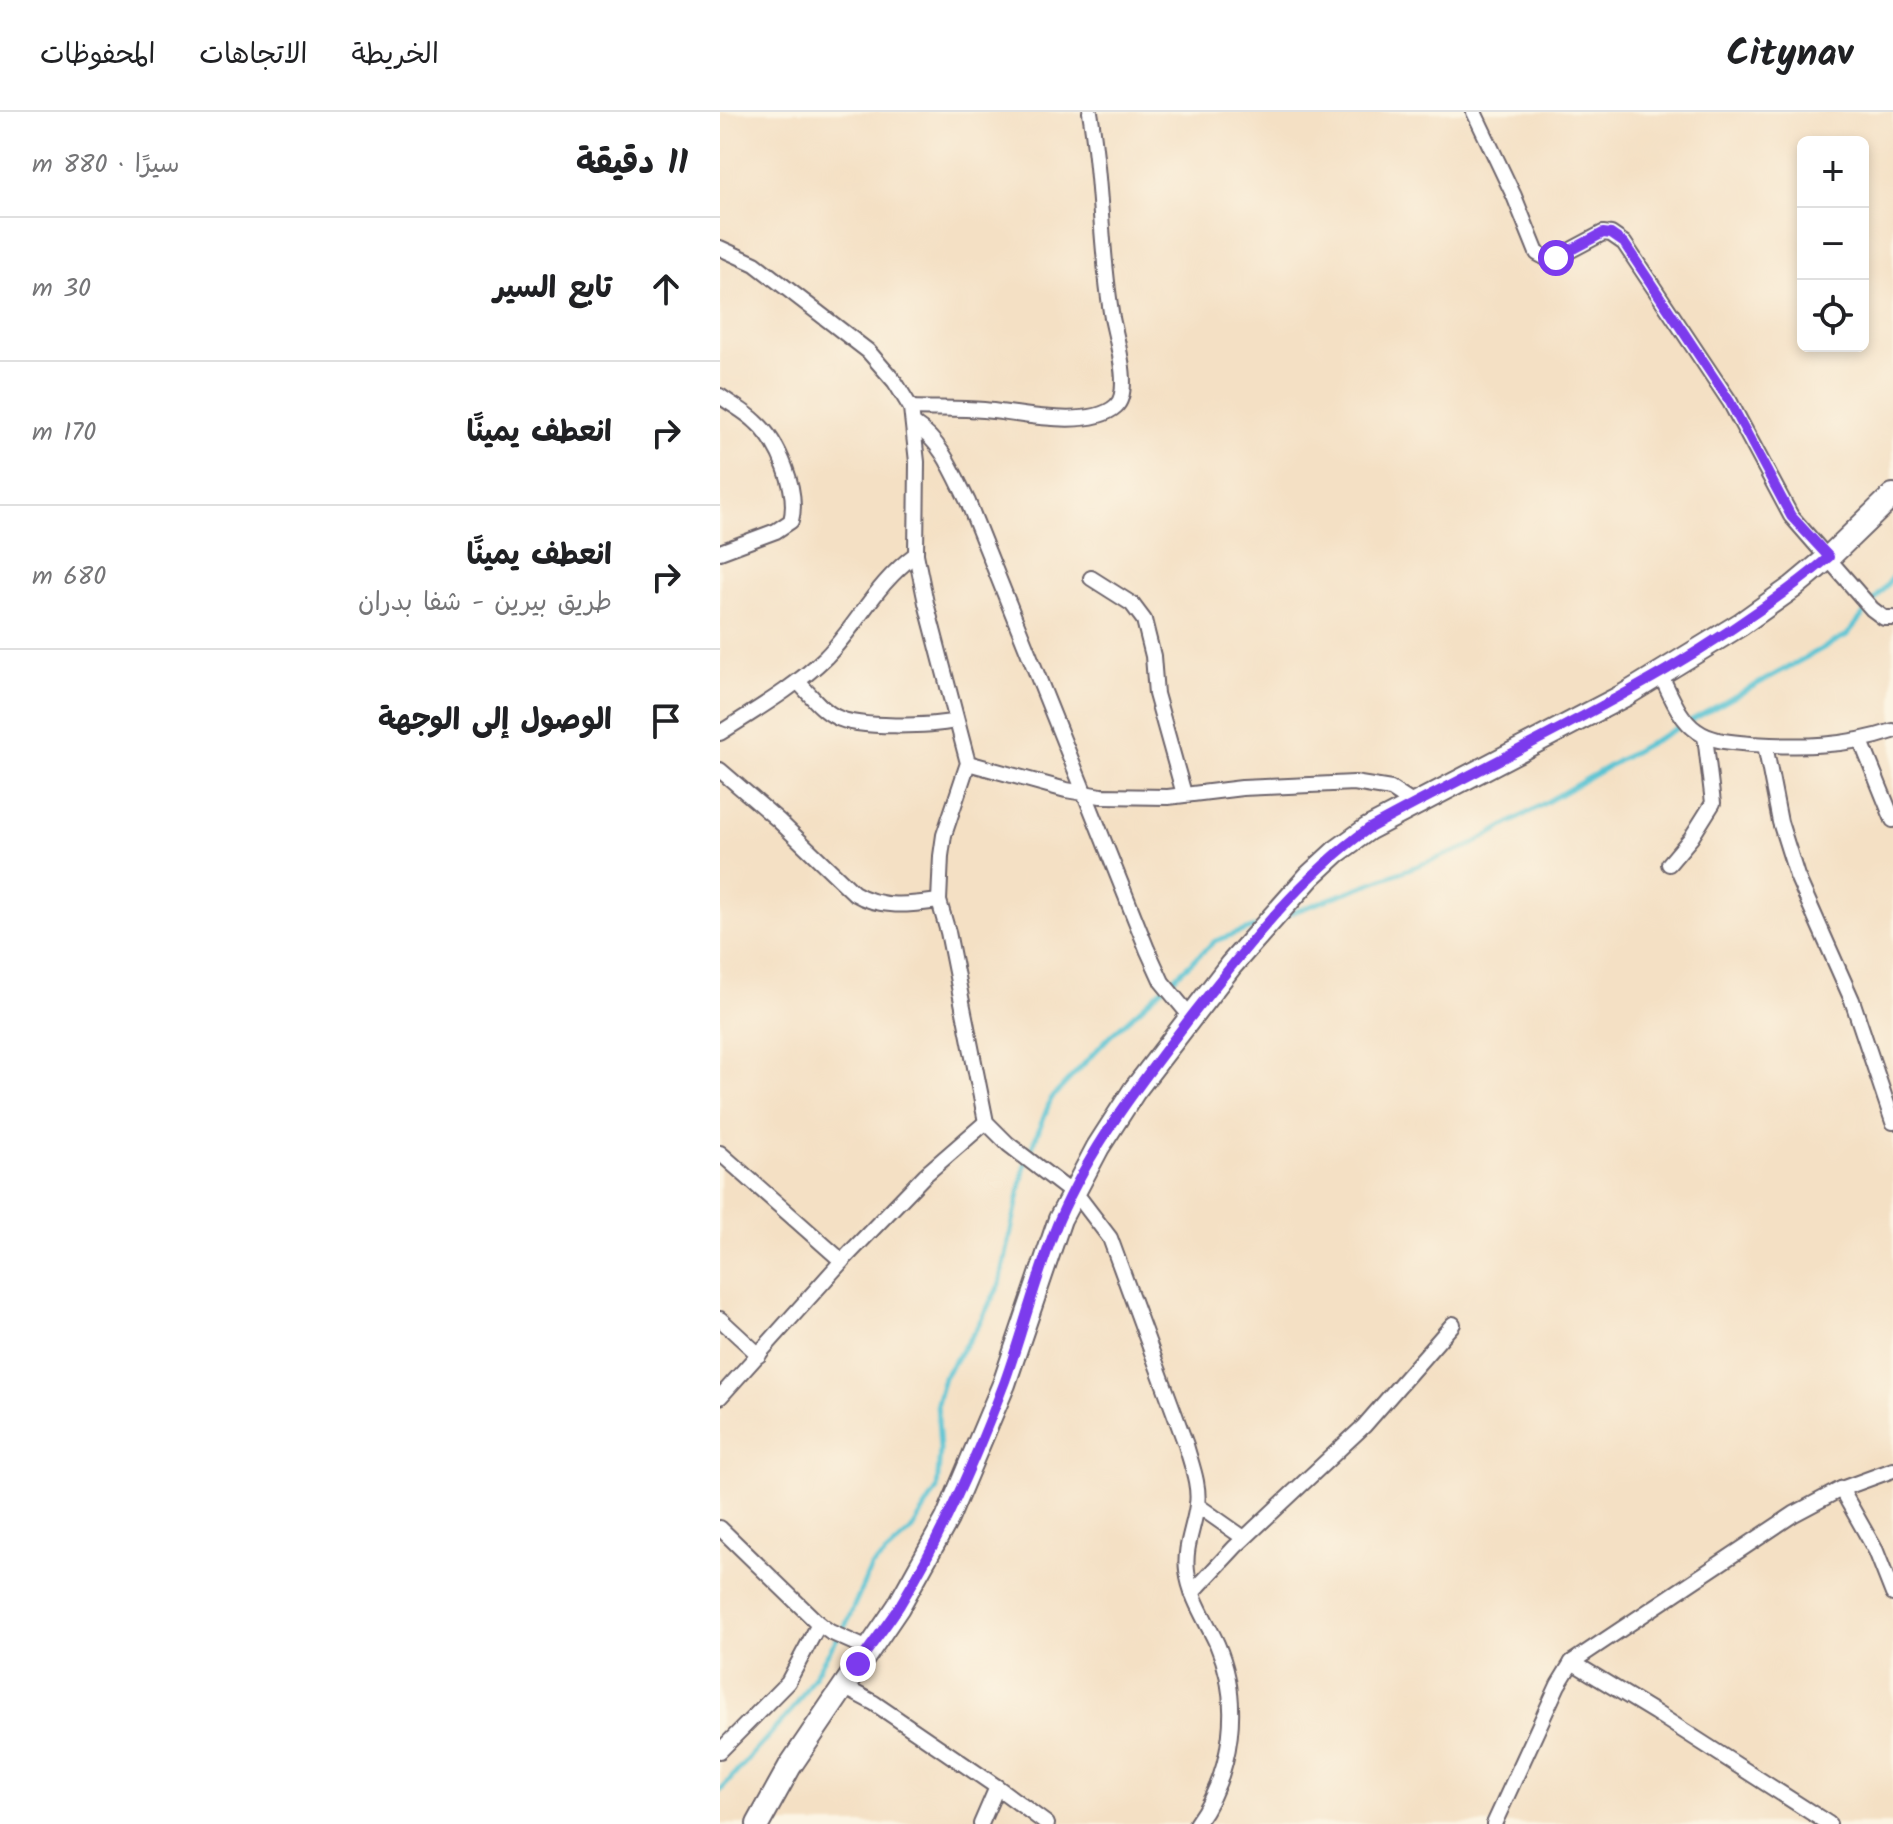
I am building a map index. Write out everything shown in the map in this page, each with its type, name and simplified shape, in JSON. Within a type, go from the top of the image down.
[{"type":"main road","points":[[758,1824],[790,1766],[898,1607],[926,1560],[962,1486],[1018,1345],[1048,1251],[1072,1194],[1118,1114],[1231,965],[1310,876],[1368,829],[1660,674],[1741,624],[1829,557],[1893,495]]},
{"type":"street","points":[[911,408],[985,410],[1052,418],[1088,417],[1106,412],[1122,398],[1122,369],[1105,267],[1090,112]]},
{"type":"street","points":[[1474,112],[1537,253],[1548,259],[1556,258],[1603,233],[1611,234],[1624,243],[1730,402],[1791,516],[1872,609],[1884,618],[1893,618]]},
{"type":"street","points":[[720,248],[766,271],[868,351],[895,382],[911,408],[915,425],[916,554],[920,582],[968,763],[944,835],[939,901],[960,988],[986,1122],[1008,1144],[1093,1213],[1110,1238],[1196,1480],[1197,1505],[1186,1554],[1192,1593],[1225,1666],[1231,1691],[1232,1719],[1217,1786],[1196,1824]]},
{"type":"street","points":[[720,396],[755,420],[771,439],[786,476],[792,515],[787,525],[776,531],[720,552]]},
{"type":"street","points":[[915,425],[925,431],[939,448],[968,502],[1162,982],[1191,1017]]},
{"type":"street","points":[[720,733],[799,683],[828,654],[880,586],[916,554]]},
{"type":"street","points":[[1091,578],[1132,604],[1144,620],[1151,646],[1156,694],[1184,794]]},
{"type":"street","points":[[1660,674],[1689,725],[1705,736],[1728,742],[1798,747],[1861,741],[1893,731]]},
{"type":"street","points":[[799,683],[826,711],[846,721],[929,725],[956,721]]},
{"type":"street","points":[[1669,864],[1691,838],[1713,803],[1705,736]]},
{"type":"street","points":[[1861,741],[1893,820]]},
{"type":"street","points":[[1765,745],[1780,822],[1797,876],[1852,1000],[1893,1122]]},
{"type":"street","points":[[968,763],[1087,794],[1150,798],[1284,785],[1354,783],[1391,789],[1414,804]]},
{"type":"street","points":[[720,770],[866,901],[913,905],[939,901]]},
{"type":"street","points":[[720,1397],[842,1261],[925,1175],[986,1122]]},
{"type":"street","points":[[720,1153],[842,1261]]},
{"type":"street","points":[[720,1319],[759,1355]]},
{"type":"street","points":[[1192,1593],[1244,1538],[1364,1426],[1453,1324]]},
{"type":"street","points":[[1494,1824],[1558,1685],[1572,1662],[1773,1527],[1841,1489],[1893,1470]]},
{"type":"street","points":[[1841,1489],[1876,1551],[1893,1594]]},
{"type":"street","points":[[1197,1505],[1244,1538]]},
{"type":"street","points":[[720,1528],[830,1631],[868,1649]]},
{"type":"street","points":[[720,1751],[788,1682],[830,1631]]},
{"type":"street","points":[[1572,1662],[1829,1824]]},
{"type":"street","points":[[842,1686],[874,1703],[1047,1824]]},
{"type":"street","points":[[981,1824],[997,1787]]},
{"type":"waterway","points":[[1286,915],[1470,846],[1847,635],[1893,577]]},
{"type":"waterway","points":[[720,1791],[796,1705],[846,1624],[871,1567],[911,1531],[937,1489],[940,1450],[937,1403],[944,1377],[976,1329],[1000,1284],[1025,1165],[1051,1099],[1109,1037],[1215,941],[1254,927]]},
{"type":"route","points":[[858,1664],[898,1607],[947,1519],[1004,1384],[1040,1271],[1072,1194],[1118,1114],[1231,965],[1310,876],[1368,829],[1625,695],[1741,624],[1829,557],[1791,516],[1730,402],[1624,243],[1618,237],[1603,233],[1556,258]]}]
